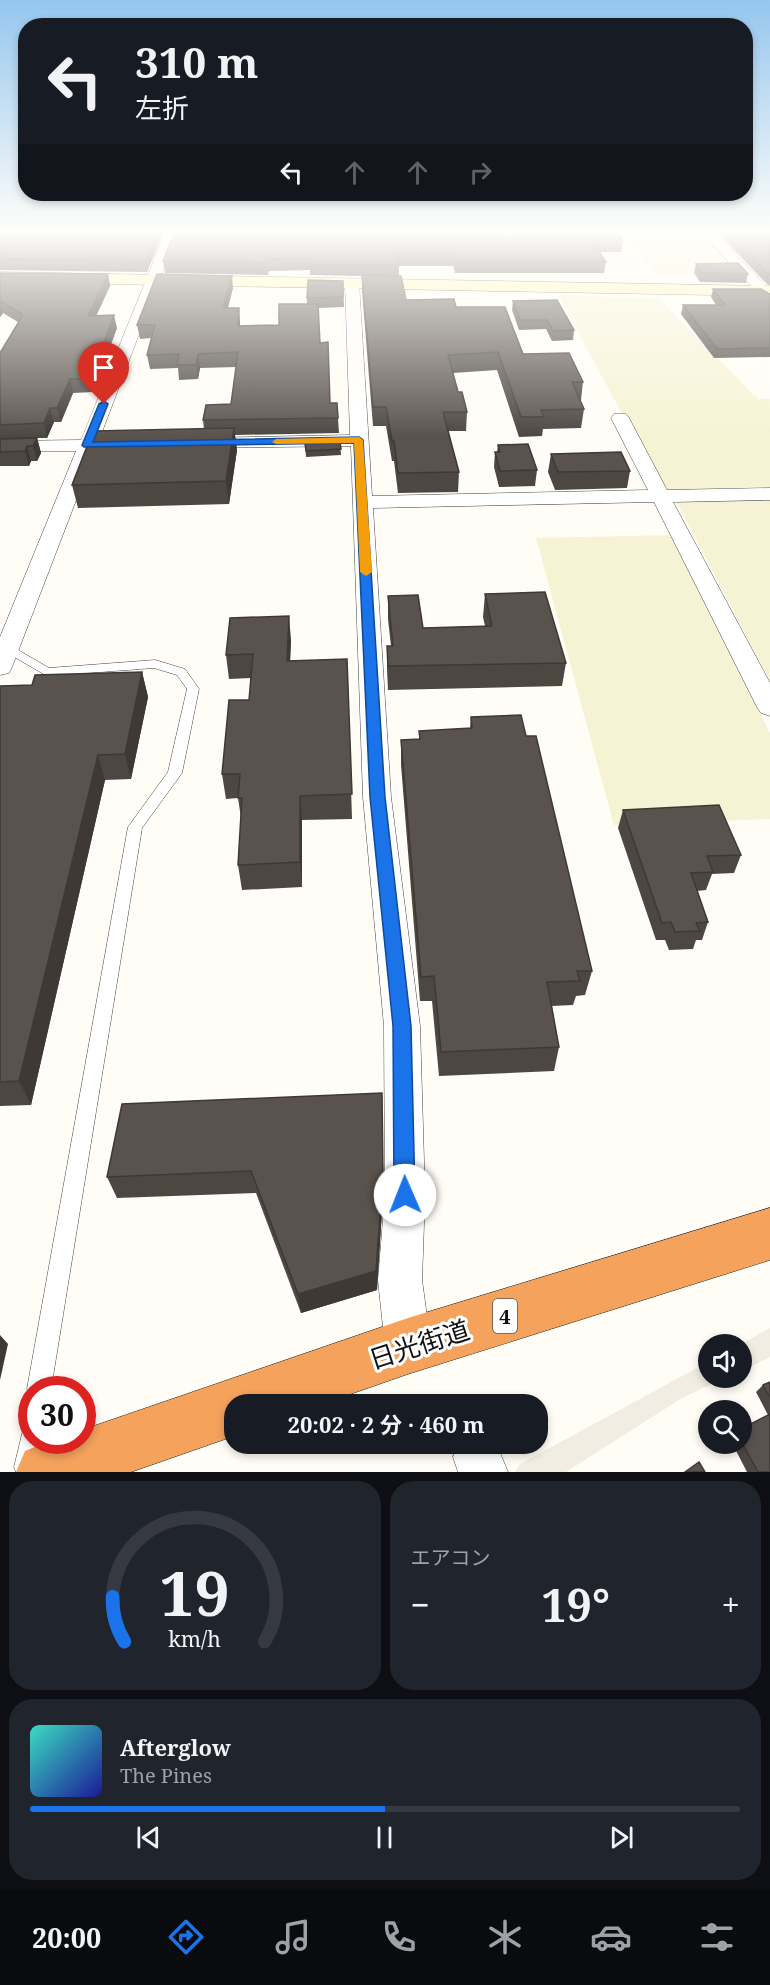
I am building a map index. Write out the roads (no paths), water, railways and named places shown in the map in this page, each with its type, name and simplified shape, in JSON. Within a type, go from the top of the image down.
[{"type":"highway","name":"日光街道","points":[[271,1394],[408,1346],[770,1234]]},
{"type":"highway","points":[[46,1472],[224,1410]]},
{"type":"street","points":[[0,667],[145,300]]},
{"type":"street","points":[[353,300],[377,797],[402,1026],[405,1195],[400,1280],[408,1346]]},
{"type":"street","points":[[620,418],[770,707]]},
{"type":"street","points":[[182,443],[359,440]]},
{"type":"street","points":[[0,446],[122,444]]},
{"type":"street","points":[[363,502],[770,494]]},
{"type":"lane","points":[[8,648],[47,672],[155,664],[181,672],[193,689],[175,773],[135,827],[41,1376]]},
{"type":"lane","points":[[25,1472],[28,1454]]}]
